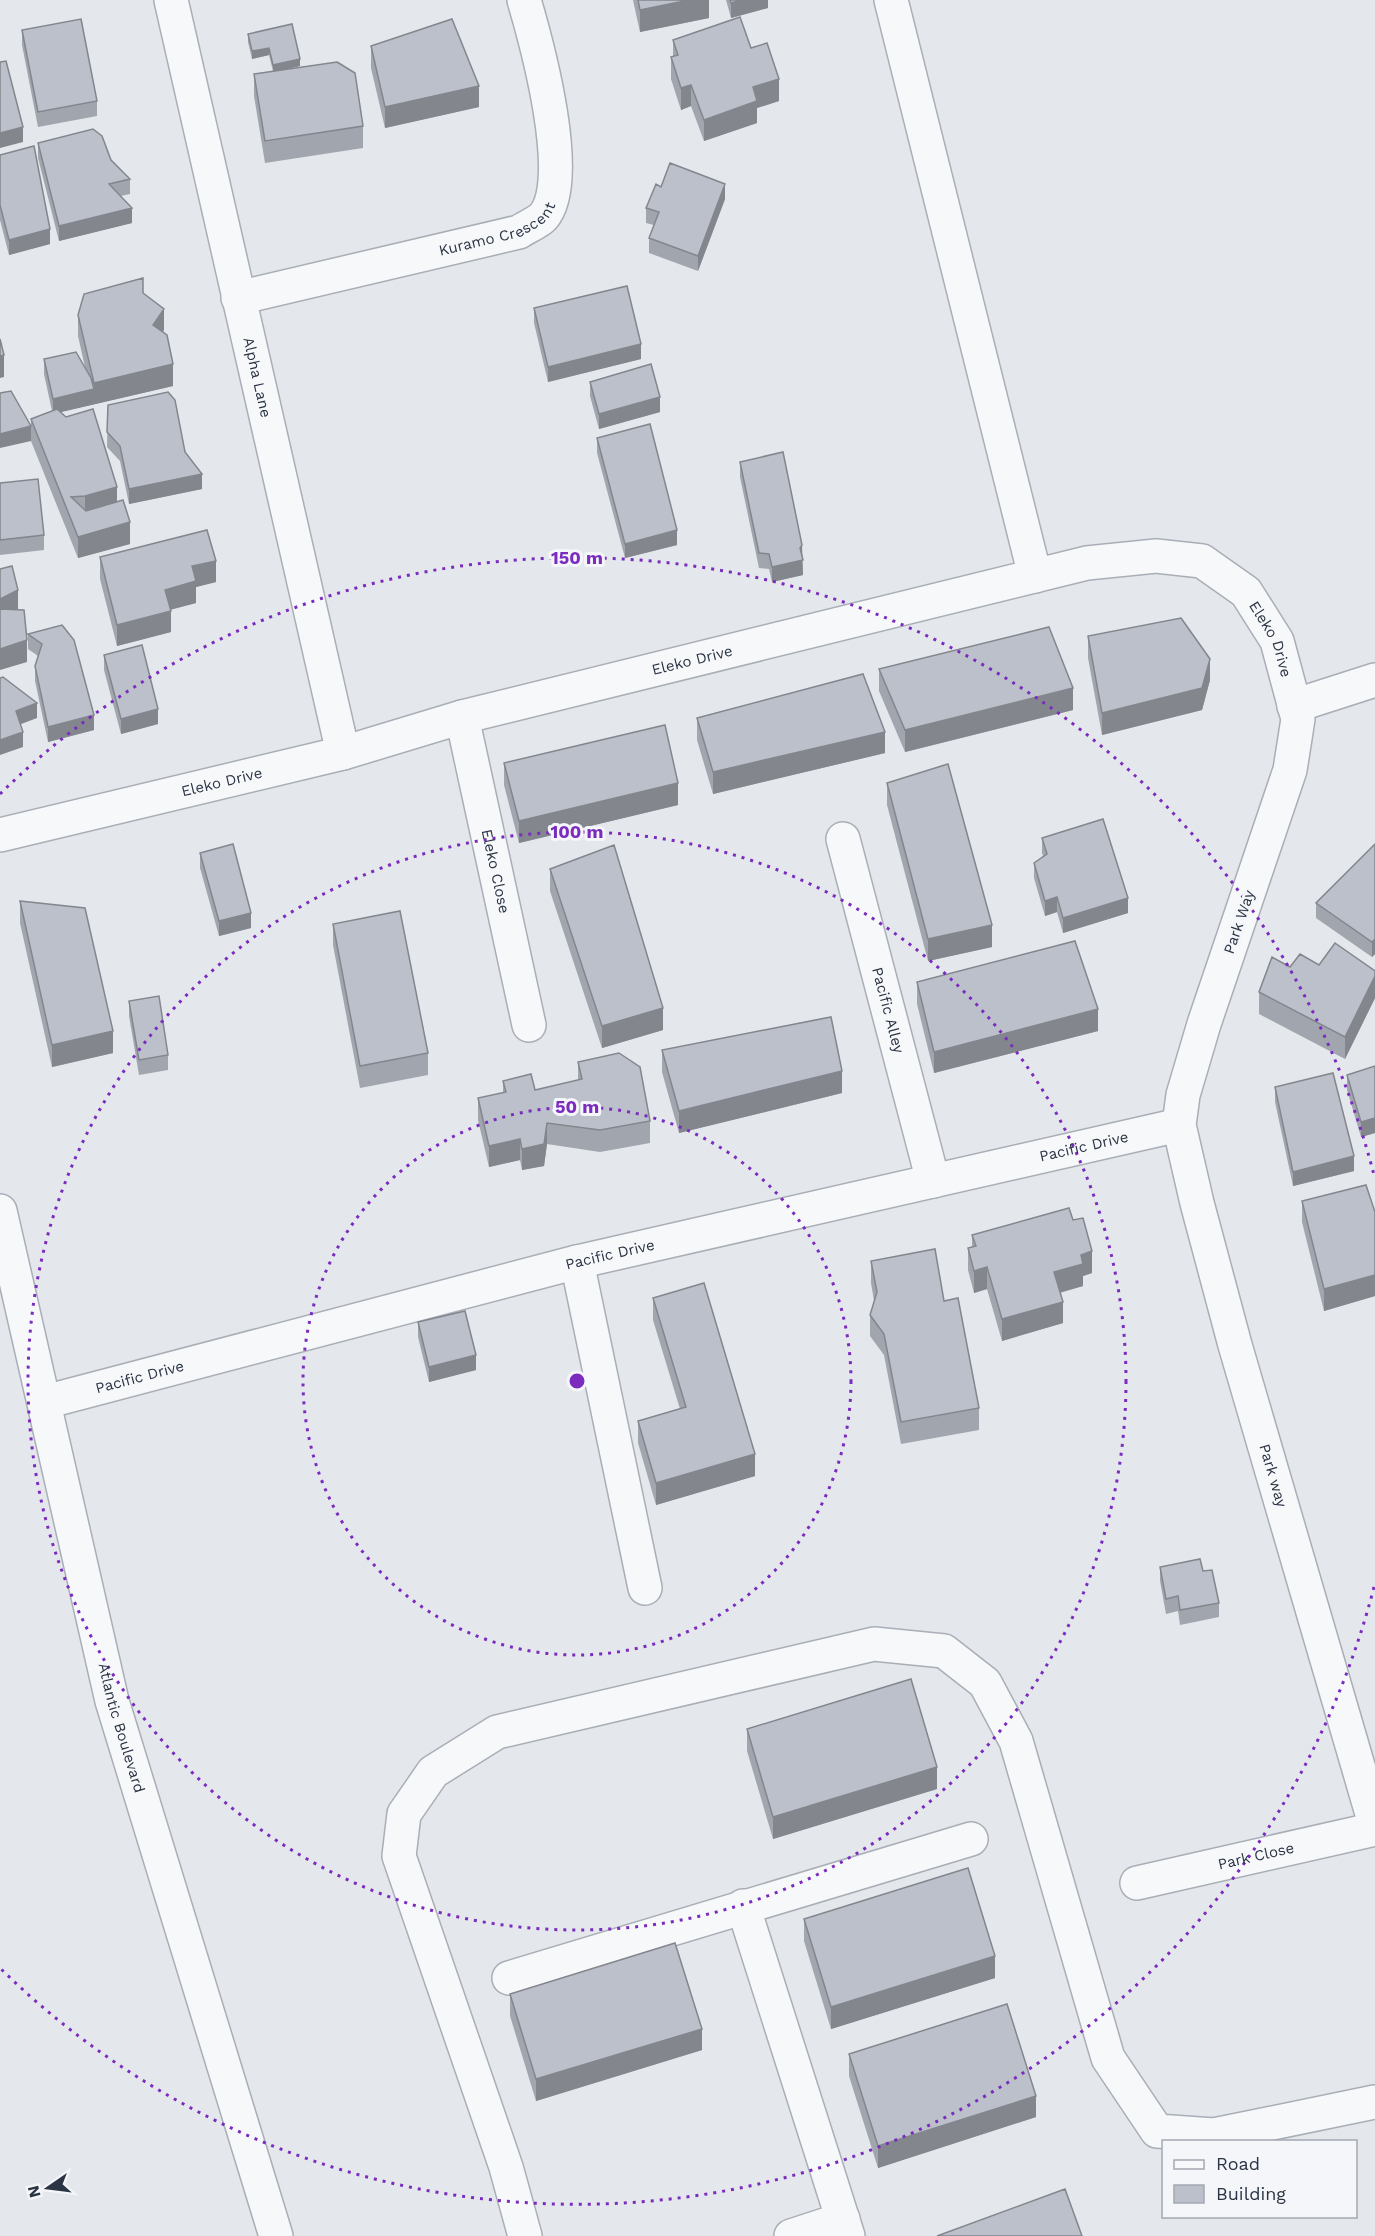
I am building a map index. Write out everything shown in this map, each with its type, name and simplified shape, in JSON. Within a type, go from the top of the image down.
[{"type":"street","name":"Alpha Lane","points":[[171,0],[343,753]]},
{"type":"street","name":"Kuramo Crescent","points":[[238,298],[519,232],[543,216],[557,181],[545,74],[524,0]]},
{"type":"street","points":[[891,0],[1035,576]]},
{"type":"street","name":"Eleko Drive","points":[[0,835],[343,753],[462,717],[1087,563],[1156,556],[1202,561],[1246,592],[1277,641],[1296,713]]},
{"type":"street","points":[[1296,713],[1375,680]]},
{"type":"street","name":"Park Way","points":[[1179,1125],[1183,1095],[1204,1024],[1290,770],[1296,713]]},
{"type":"street","name":"Eleko Close","points":[[462,717],[529,1025]]},
{"type":"street","name":"Pacific Alley","points":[[843,839],[933,1181]]},
{"type":"street","name":"Pacific Drive","points":[[45,1402],[577,1262],[1179,1125]]},
{"type":"street","name":"Park way","points":[[1179,1125],[1235,1346],[1375,1824]]},
{"type":"street","name":"Atlantic Boulevard","points":[[0,1211],[112,1701],[276,2236]]},
{"type":"street","points":[[577,1262],[645,1588]]},
{"type":"street","points":[[525,2236],[506,2167],[399,1856],[404,1814],[433,1772],[497,1732],[874,1644],[944,1651],[985,1683],[1016,1741],[1108,2058],[1157,2131],[1214,2136],[1375,2102]]},
{"type":"street","name":"Park Close","points":[[1137,1883],[1375,1829]]},
{"type":"street","points":[[509,1978],[971,1839]]},
{"type":"street","points":[[743,1906],[845,2227],[791,2236]]},
{"type":"building","points":[[638,0],[689,0],[640,10]]},
{"type":"building","points":[[740,17],[751,48],[767,43],[779,79],[753,87],[757,101],[704,120],[691,85],[681,88],[671,57],[678,55],[673,40]]},
{"type":"building","points":[[81,19],[97,101],[38,112],[22,30]]},
{"type":"building","points":[[452,19],[479,86],[385,107],[371,46]]},
{"type":"building","points":[[292,24],[300,59],[273,65],[269,48],[252,51],[248,34]]},
{"type":"building","points":[[6,61],[23,127],[0,133],[0,62]]},
{"type":"building","points":[[337,62],[355,73],[363,126],[265,141],[254,74]]},
{"type":"building","points":[[93,129],[102,136],[111,160],[130,179],[109,184],[132,208],[59,226],[38,143]]},
{"type":"building","points":[[34,146],[50,229],[9,240],[0,205],[0,155]]},
{"type":"building","points":[[670,163],[725,184],[698,256],[649,238],[659,212],[646,208],[656,184],[661,187]]},
{"type":"building","points":[[143,278],[143,293],[164,309],[153,325],[167,335],[173,364],[94,383],[78,315],[84,294]]},
{"type":"building","points":[[627,286],[641,344],[548,367],[534,308]]},
{"type":"building","points":[[0,339],[4,355],[0,356]]},
{"type":"building","points":[[76,352],[91,378],[94,389],[53,399],[44,359]]},
{"type":"building","points":[[651,364],[660,397],[599,414],[590,382]]},
{"type":"building","points":[[11,391],[31,426],[0,434],[0,393]]},
{"type":"building","points":[[168,392],[175,400],[185,452],[202,474],[129,489],[120,446],[107,432],[108,405]]},
{"type":"building","points":[[57,409],[66,417],[93,409],[117,487],[85,496],[71,497],[86,511],[123,500],[130,522],[78,537],[31,419]]},
{"type":"building","points":[[650,424],[677,530],[625,544],[597,438]]},
{"type":"building","points":[[783,452],[803,560],[772,567],[769,554],[759,553],[740,462]]},
{"type":"building","points":[[38,479],[44,535],[0,540],[0,483]]},
{"type":"building","points":[[207,530],[216,561],[192,566],[196,581],[165,590],[171,611],[117,625],[100,557]]},
{"type":"building","points":[[12,566],[18,590],[0,599],[0,569]]},
{"type":"building","points":[[0,609],[24,610],[27,640],[0,649]]},
{"type":"building","points":[[1181,618],[1210,659],[1202,688],[1102,713],[1088,636]]},
{"type":"building","points":[[62,625],[74,640],[94,715],[48,727],[35,666],[42,644],[28,634]]},
{"type":"building","points":[[1049,627],[1073,688],[905,730],[879,669]]},
{"type":"building","points":[[142,645],[158,709],[121,719],[104,655]]},
{"type":"building","points":[[863,674],[885,732],[713,772],[697,718]]},
{"type":"building","points":[[3,677],[37,703],[16,711],[23,732],[0,740],[0,678]]},
{"type":"building","points":[[665,725],[678,783],[519,821],[504,763]]},
{"type":"building","points":[[948,764],[992,925],[928,939],[887,783]]},
{"type":"building","points":[[1103,819],[1128,898],[1063,918],[1057,897],[1045,901],[1034,863],[1047,854],[1042,838]]},
{"type":"building","points":[[233,844],[251,913],[219,921],[200,853]]},
{"type":"building","points":[[1375,844],[1375,939],[1372,942],[1316,903]]},
{"type":"building","points":[[614,845],[663,1008],[602,1026],[550,869]]},
{"type":"building","points":[[20,901],[85,908],[113,1031],[52,1045]]},
{"type":"building","points":[[400,911],[428,1053],[360,1066],[333,924]]},
{"type":"building","points":[[1075,941],[1098,1009],[934,1052],[917,982]]},
{"type":"building","points":[[1335,943],[1375,971],[1375,976],[1345,1037],[1259,992],[1272,957],[1290,967],[1300,954],[1319,965]]},
{"type":"building","points":[[159,996],[168,1055],[139,1060],[129,1001]]},
{"type":"building","points":[[831,1017],[842,1071],[679,1111],[662,1050]]},
{"type":"building","points":[[619,1053],[640,1067],[650,1121],[600,1130],[547,1123],[544,1144],[522,1149],[520,1139],[489,1146],[478,1098],[506,1092],[503,1081],[531,1074],[535,1090],[582,1079],[578,1062]]},
{"type":"building","points":[[1375,1066],[1375,1118],[1361,1122],[1347,1075]]},
{"type":"building","points":[[1333,1073],[1354,1156],[1293,1172],[1275,1087]]},
{"type":"building","points":[[1366,1185],[1375,1212],[1375,1275],[1324,1289],[1302,1201]]},
{"type":"building","points":[[1069,1208],[1073,1220],[1083,1218],[1092,1251],[1081,1255],[1083,1264],[1054,1272],[1063,1302],[1002,1319],[987,1267],[974,1271],[968,1248],[976,1246],[972,1235]]},
{"type":"building","points":[[935,1249],[944,1301],[958,1298],[979,1408],[901,1422],[884,1334],[870,1315],[877,1292],[871,1261]]},
{"type":"building","points":[[704,1283],[755,1454],[656,1483],[638,1421],[686,1407],[653,1298]]},
{"type":"building","points":[[465,1311],[476,1355],[429,1367],[418,1322]]},
{"type":"building","points":[[1200,1559],[1203,1571],[1212,1570],[1219,1603],[1180,1610],[1178,1596],[1166,1599],[1160,1567]]},
{"type":"building","points":[[911,1679],[937,1767],[773,1817],[747,1729]]},
{"type":"building","points":[[968,1868],[995,1956],[831,2007],[804,1919]]},
{"type":"building","points":[[675,1943],[702,2029],[536,2079],[510,1994]]},
{"type":"building","points":[[1007,2004],[1036,2096],[878,2146],[849,2054]]},
{"type":"building","points":[[1065,2189],[1082,2236],[937,2236]]}]
